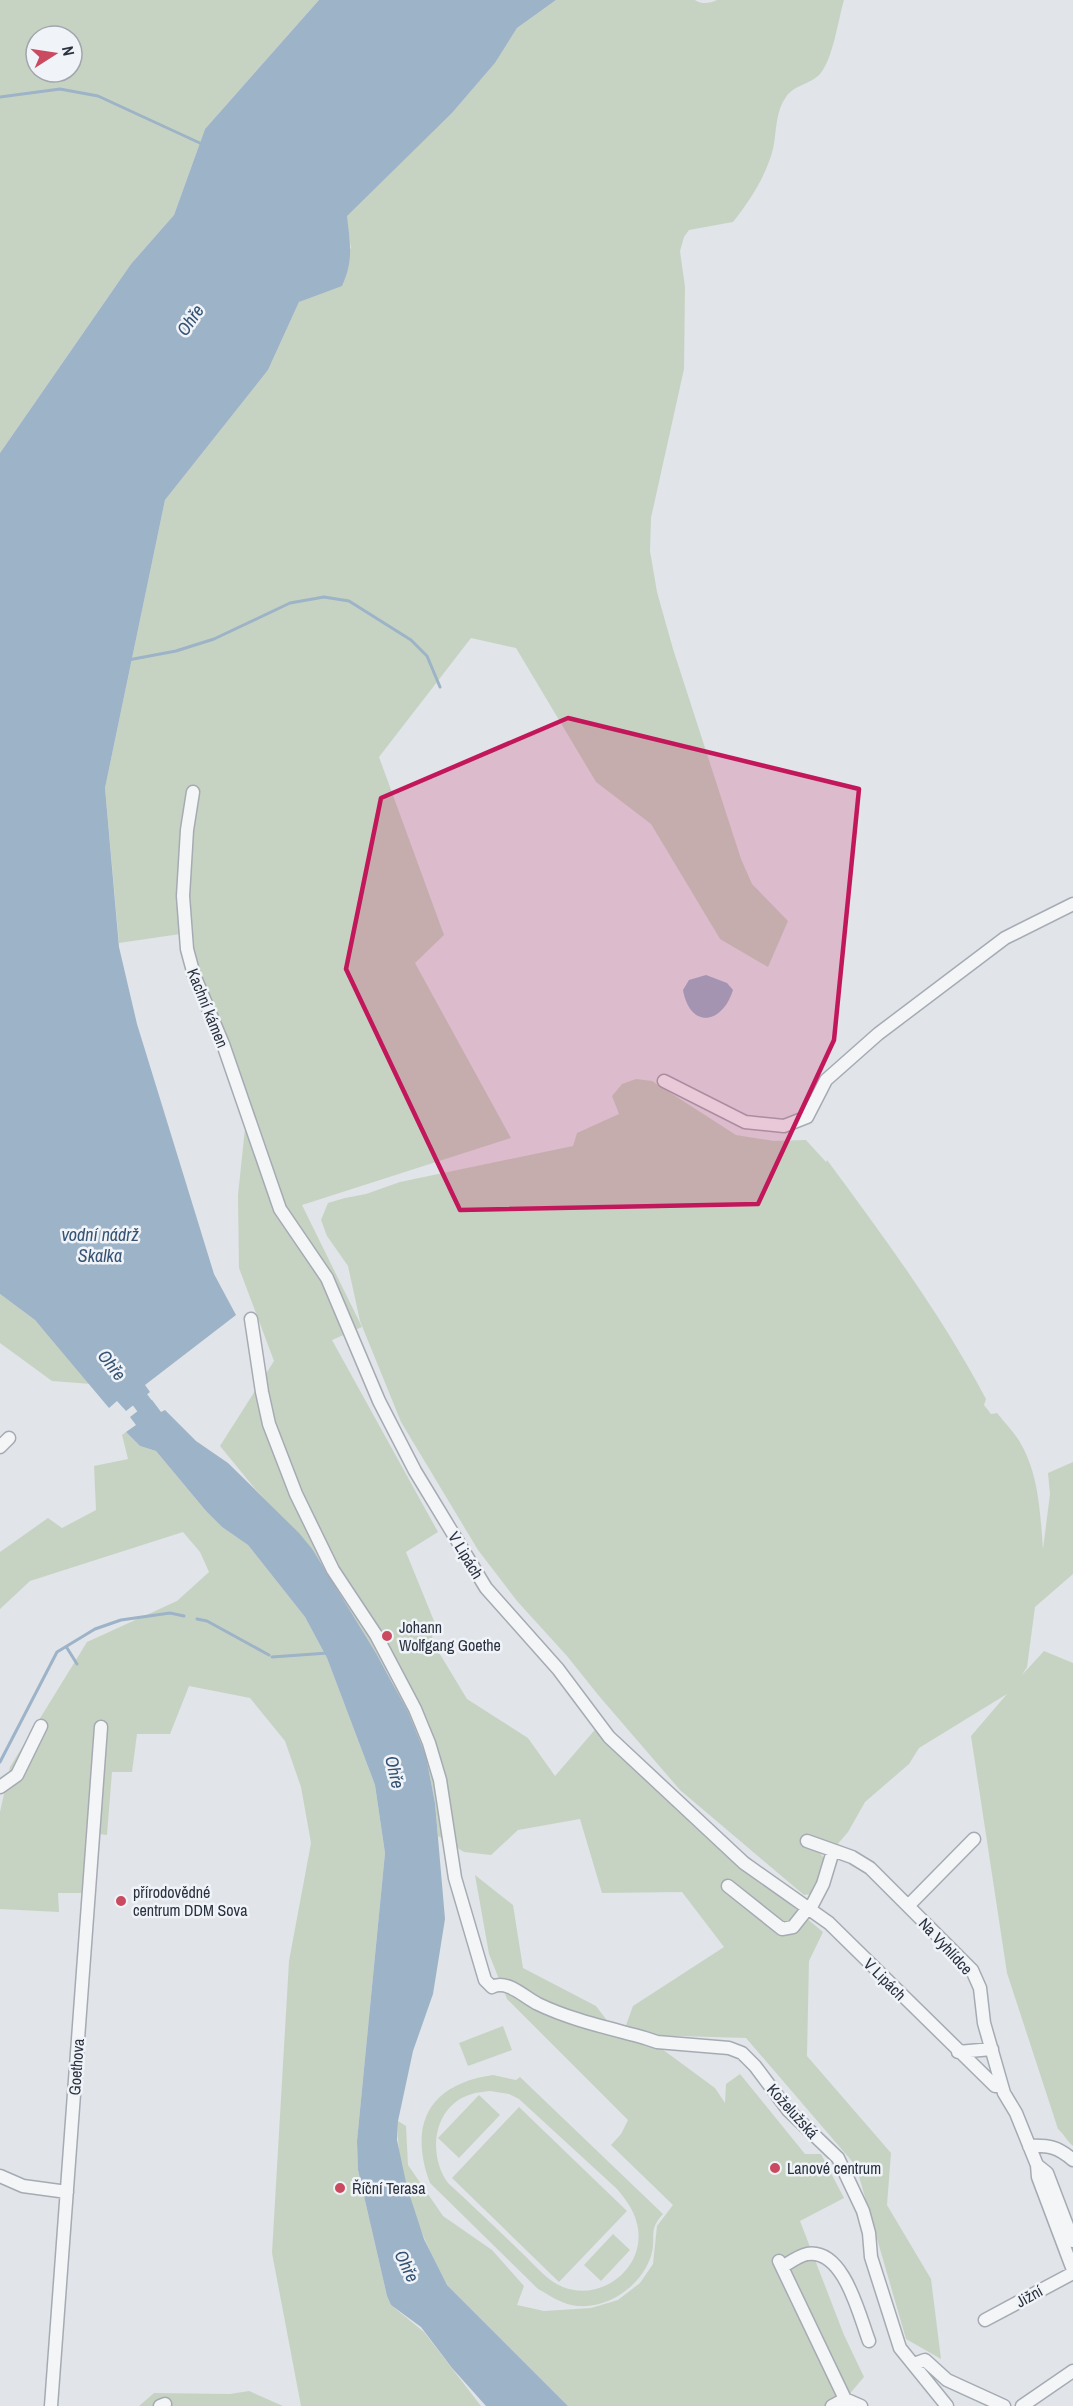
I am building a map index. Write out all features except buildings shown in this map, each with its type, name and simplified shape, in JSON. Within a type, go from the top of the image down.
[{"type":"street","name":"Kachní kámen","points":[[194,792],[187,830],[183,896],[187,949],[194,975],[223,1044],[246,1113]]},
{"type":"street","points":[[664,1082],[744,1122],[784,1126],[807,1117],[826,1080],[878,1034],[1005,938],[1073,904]]},
{"type":"street","name":"V Lipách","points":[[246,1113],[280,1209],[327,1278],[379,1401],[415,1471],[486,1588],[558,1669],[609,1737],[744,1863],[829,1923],[995,2086]]},
{"type":"street","name":"Koželužská","points":[[251,1319],[269,1424],[296,1494],[333,1570],[376,1635],[415,1709],[429,1743],[440,1780],[455,1878],[482,1974],[492,1987],[500,1984],[508,1986],[557,2013],[657,2042],[729,2048],[742,2053],[755,2066],[788,2110],[838,2158],[863,2211],[869,2233],[871,2257],[900,2348],[947,2406]]},
{"type":"street","points":[[0,1787],[17,1775],[41,1726]]},
{"type":"street","name":"Goethova","points":[[51,2406],[101,1727]]},
{"type":"street","name":"Na Vyhlídce","points":[[974,1839],[908,1906],[972,1970],[980,1988],[984,2023],[1004,2093],[1016,2113],[1037,2165],[1038,2177],[1073,2272]]},
{"type":"street","points":[[807,1841],[852,1857],[870,1868],[908,1906]]},
{"type":"street","points":[[728,1886],[782,1929],[793,1927],[809,1909],[823,1884],[833,1851]]},
{"type":"street","points":[[958,2052],[992,2049]]},
{"type":"street","points":[[1029,2146],[1047,2145],[1059,2148],[1073,2160]]},
{"type":"street","name":"Na Vyhlídce","points":[[1037,2165],[1047,2173],[1073,2241]]},
{"type":"street","points":[[0,2176],[23,2186],[67,2192]]},
{"type":"street","points":[[861,2406],[845,2399],[780,2264],[808,2254],[826,2257],[833,2263],[846,2280],[869,2341]]},
{"type":"street","name":"Jižní","points":[[985,2320],[1073,2272]]},
{"type":"street","points":[[914,2364],[925,2360],[947,2380],[1004,2406]]},
{"type":"street","points":[[1022,2406],[1073,2371]]},
{"type":"street","points":[[832,2406],[845,2399]]},
{"type":"highlighted area","points":[[568,718],[859,789],[834,1040],[758,1204],[460,1210],[346,969],[381,798]]},
{"type":"green space","points":[[0,0],[319,0],[205,129],[174,215],[131,264],[0,453]]},
{"type":"green space","points":[[556,0],[695,0],[706,3],[717,0],[844,0],[832,49],[825,67],[816,77],[789,93],[782,104],[770,159],[749,200],[733,222],[689,230],[684,237],[680,251],[685,287],[684,369],[651,518],[650,551],[657,592],[673,649],[741,859],[752,884],[788,921],[768,967],[720,939],[651,824],[596,782],[516,648],[471,638],[379,757],[444,935],[415,963],[511,1138],[302,1205],[362,1327],[332,1340],[438,1532],[406,1552],[434,1621],[432,1641],[467,1699],[528,1738],[555,1776],[599,1725],[666,1800],[823,1932],[809,1961],[807,2056],[891,2153],[887,2205],[931,2279],[941,2359],[906,2339],[856,2166],[746,2038],[643,2035],[715,2088],[725,2103],[726,2084],[740,2074],[805,2154],[821,2154],[844,2198],[800,2221],[844,2335],[864,2377],[847,2397],[848,2406],[568,2406],[447,2285],[437,2266],[419,2226],[405,2185],[398,2142],[398,2121],[406,2126],[408,2165],[443,2216],[492,2250],[524,2286],[517,2305],[544,2311],[591,2308],[618,2300],[640,2283],[653,2264],[657,2226],[673,2205],[611,2145],[621,2134],[628,2120],[507,1999],[489,1954],[475,1875],[513,1905],[523,1968],[596,2006],[621,2039],[633,2006],[724,1947],[682,1892],[602,1893],[580,1819],[518,1830],[491,1855],[464,1852],[438,1836],[435,1803],[426,1756],[393,1683],[313,1550],[256,1490],[220,1446],[274,1361],[239,1268],[238,1195],[247,1109],[198,972],[187,933],[119,943],[105,788],[165,500],[268,370],[299,302],[310,297],[351,248],[346,216],[452,113],[495,63],[517,28]]},
{"type":"green space","points":[[636,1079],[652,1081],[736,1135],[774,1141],[806,1140],[826,1162],[827,1160],[931,1306],[969,1367],[986,1399],[984,1405],[991,1414],[997,1413],[1018,1439],[1034,1478],[1043,1549],[1050,1494],[1048,1473],[1073,1462],[1073,1574],[1035,1607],[1027,1667],[1022,1675],[1044,1651],[1073,1663],[1073,2146],[1058,2129],[1007,1973],[971,1736],[1007,1694],[919,1748],[909,1764],[865,1802],[848,1832],[836,1846],[804,1844],[819,1852],[824,1858],[820,1876],[812,1894],[804,1895],[680,1790],[567,1656],[517,1601],[478,1550],[401,1422],[360,1321],[348,1266],[327,1236],[321,1220],[328,1203],[366,1194],[400,1182],[573,1146],[577,1133],[619,1114],[612,1096],[622,1084]]},
{"type":"green space","points":[[0,1294],[35,1320],[91,1384],[52,1381],[0,1343]]},
{"type":"green space","points":[[126,1432],[140,1446],[156,1451],[206,1511],[222,1527],[248,1545],[305,1617],[327,1658],[375,1785],[385,1853],[357,2141],[358,2170],[391,2305],[424,2332],[481,2406],[301,2406],[272,2253],[289,1961],[311,1843],[301,1787],[285,1741],[250,1698],[189,1686],[170,1734],[137,1734],[132,1772],[112,1772],[107,1835],[91,1833],[85,1893],[58,1893],[59,1912],[0,1909],[0,1812],[10,1767],[87,1642],[177,1601],[209,1572],[200,1552],[183,1532],[30,1581],[0,1609],[0,1552],[48,1518],[62,1528],[96,1510],[94,1466],[128,1459],[122,1435]]},
{"type":"green space","points":[[503,2026],[512,2050],[468,2066],[459,2043]]},
{"type":"green space","points":[[493,2075],[516,2080],[520,2077],[663,2214],[655,2225],[653,2249],[646,2267],[639,2278],[620,2295],[596,2305],[584,2306],[567,2304],[538,2289],[430,2183],[424,2162],[423,2125],[429,2110],[439,2098],[453,2087]],"holes":[[[490,2091],[509,2094],[519,2099],[617,2189],[633,2212],[638,2229],[638,2244],[634,2257],[627,2269],[605,2286],[592,2290],[577,2290],[563,2287],[552,2281],[448,2183],[441,2171],[436,2145],[442,2119],[449,2108],[459,2100],[476,2093]]]},
{"type":"green space","points":[[479,2095],[500,2115],[459,2158],[438,2138]]},
{"type":"green space","points":[[519,2107],[627,2211],[559,2282],[452,2178]]},
{"type":"green space","points":[[613,2234],[630,2250],[601,2281],[584,2265]]},
{"type":"green space","points":[[249,2391],[283,2406],[139,2406],[154,2393],[230,2394]]},
{"type":"water","name":"vodní nádrž Skalka","points":[[319,0],[556,0],[517,28],[495,63],[452,113],[347,216],[350,260],[342,286],[299,302],[268,370],[165,500],[105,788],[119,947],[137,1024],[214,1274],[236,1315],[145,1385],[150,1392],[126,1411],[117,1401],[109,1408],[35,1320],[0,1294],[0,453],[131,264],[174,215],[205,129]]},
{"type":"water","points":[[706,975],[727,983],[733,990],[722,1010],[707,1018],[692,1011],[683,990],[689,980]]},
{"type":"water","points":[[152,1400],[161,1412],[165,1410],[196,1441],[228,1463],[299,1533],[313,1550],[376,1653],[408,1712],[426,1756],[435,1803],[445,1919],[433,1994],[413,2051],[398,2121],[397,2140],[407,2187],[424,2239],[447,2285],[568,2406],[486,2406],[452,2368],[421,2327],[391,2305],[387,2296],[358,2170],[357,2141],[385,1853],[375,1785],[327,1658],[305,1617],[248,1545],[222,1527],[206,1511],[156,1451],[140,1446],[126,1432],[136,1425],[130,1417]]},
{"type":"waterway","points":[[0,97],[60,89],[98,96],[202,144]]},
{"type":"waterway","points":[[128,660],[176,651],[214,639],[290,603],[324,597],[349,601],[411,640],[427,656],[440,687]]},
{"type":"waterway","name":"Ohře","points":[[125,1380],[159,1425]]},
{"type":"waterway","points":[[0,1762],[57,1652],[95,1629],[121,1620],[170,1613],[184,1616]]},
{"type":"waterway","points":[[197,1619],[207,1621],[269,1655]]},
{"type":"waterway","points":[[67,1648],[77,1664]]},
{"type":"waterway","points":[[272,1657],[328,1653]]},
{"type":"place","name":"Johann Wolfgang Goethe","points":[[387,1636]]},
{"type":"place","name":"přírodovědné centrum DDM Sova","points":[[121,1901]]},
{"type":"place","name":"Lanové centrum","points":[[775,2168]]},
{"type":"place","name":"Říční Terasa","points":[[340,2188]]}]
